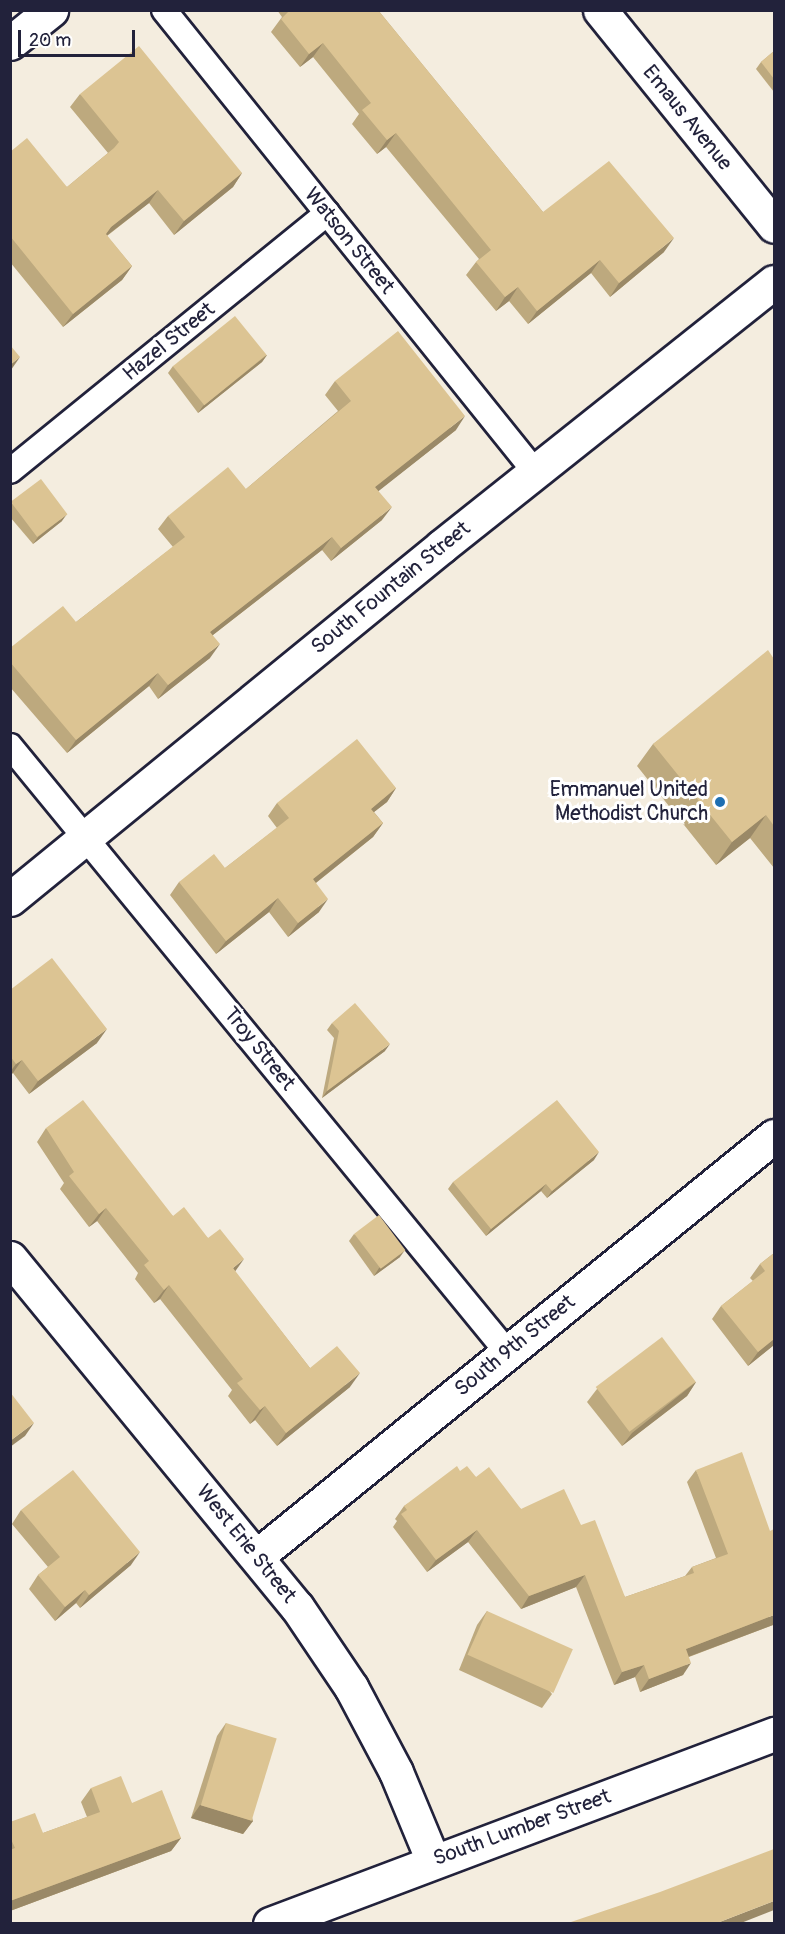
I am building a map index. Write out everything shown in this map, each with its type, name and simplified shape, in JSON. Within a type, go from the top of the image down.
[{"type":"street","points":[[10,44],[51,10]]},
{"type":"street","name":"Emaus Avenue","points":[[600,10],[774,225]]},
{"type":"street","name":"South Fountain Street","points":[[10,899],[535,472],[774,282]]},
{"type":"street","name":"South 9th Street","points":[[256,1556],[774,1136]]},
{"type":"street","name":"West Erie Street","points":[[10,1258],[297,1607],[351,1687],[396,1772],[433,1861]]},
{"type":"street","name":"South Lumber Street","points":[[270,1923],[774,1734]]},
{"type":"lane","name":"Watson Street","points":[[164,10],[535,472]]},
{"type":"lane","name":"Hazel Street","points":[[10,471],[327,213]]},
{"type":"lane","name":"Troy Street","points":[[10,746],[507,1352]]},
{"type":"building","points":[[290,10],[378,10],[543,212],[609,161],[674,238],[619,283],[600,260],[537,311],[518,287],[505,297],[476,262],[491,250],[396,133],[387,140],[362,110],[371,103],[323,43],[309,54],[281,19]]},
{"type":"building","points":[[139,46],[242,173],[184,221],[158,190],[111,227],[106,234],[132,266],[73,314],[10,236],[10,152],[27,138],[67,187],[119,142],[80,94]]},
{"type":"building","points":[[774,51],[774,79],[761,62]]},
{"type":"building","points":[[235,316],[266,355],[204,405],[173,366]]},
{"type":"building","points":[[398,331],[465,416],[375,487],[392,507],[341,548],[332,537],[210,632],[220,644],[168,685],[158,673],[76,740],[10,662],[10,648],[63,606],[76,622],[185,537],[168,516],[228,467],[246,489],[351,401],[335,381]]},
{"type":"building","points":[[10,345],[20,357],[10,365]]},
{"type":"building","points":[[41,479],[67,514],[37,537],[11,502]]},
{"type":"building","name":"Emmanuel United Methodist Church","points":[[768,650],[774,659],[774,826],[766,815],[732,842],[653,744]]},
{"type":"building","points":[[357,739],[396,788],[371,809],[383,823],[313,879],[328,899],[298,923],[278,898],[226,941],[179,882],[214,854],[225,868],[289,818],[277,803]]},
{"type":"building","points":[[52,958],[107,1029],[38,1081],[22,1060],[16,1064],[10,1056],[10,990]]},
{"type":"building","points":[[355,1003],[390,1044],[327,1091],[339,1031],[332,1023]]},
{"type":"building","points":[[83,1100],[173,1216],[184,1207],[208,1238],[220,1229],[244,1259],[233,1268],[310,1368],[337,1346],[360,1373],[286,1433],[265,1406],[260,1410],[237,1383],[243,1379],[169,1285],[164,1290],[144,1265],[149,1261],[106,1208],[99,1214],[69,1176],[74,1172],[46,1128]]},
{"type":"building","points":[[557,1100],[599,1152],[552,1191],[546,1184],[491,1229],[453,1182]]},
{"type":"building","points":[[379,1215],[405,1250],[381,1269],[354,1234]]},
{"type":"building","points":[[774,1253],[774,1339],[758,1352],[721,1306],[765,1271],[760,1264]]},
{"type":"building","points":[[662,1337],[696,1382],[629,1432],[596,1387]]},
{"type":"building","points":[[10,1392],[34,1423],[10,1441]]},
{"type":"building","points":[[742,1452],[770,1531],[774,1529],[774,1615],[686,1649],[691,1663],[649,1679],[644,1665],[622,1672],[585,1575],[529,1596],[477,1530],[436,1560],[401,1514],[407,1510],[404,1506],[457,1466],[460,1471],[467,1466],[476,1477],[489,1467],[521,1509],[564,1489],[581,1525],[595,1520],[625,1597],[694,1573],[692,1567],[728,1554],[696,1470]]},
{"type":"building","points":[[73,1470],[140,1552],[89,1595],[85,1590],[65,1607],[38,1575],[60,1557],[21,1510]]},
{"type":"building","points":[[487,1611],[573,1649],[553,1693],[467,1655]]},
{"type":"building","points":[[226,1723],[277,1738],[252,1821],[201,1805]]},
{"type":"building","points":[[121,1776],[132,1803],[162,1790],[181,1838],[10,1901],[10,1850],[15,1848],[10,1837],[10,1822],[35,1813],[43,1833],[100,1812],[91,1788]]},
{"type":"building","points":[[774,1849],[774,1901],[717,1923],[568,1923],[660,1892]]},
{"type":"place","name":"Emmanuel United Methodist Church","points":[[720,802]]}]
